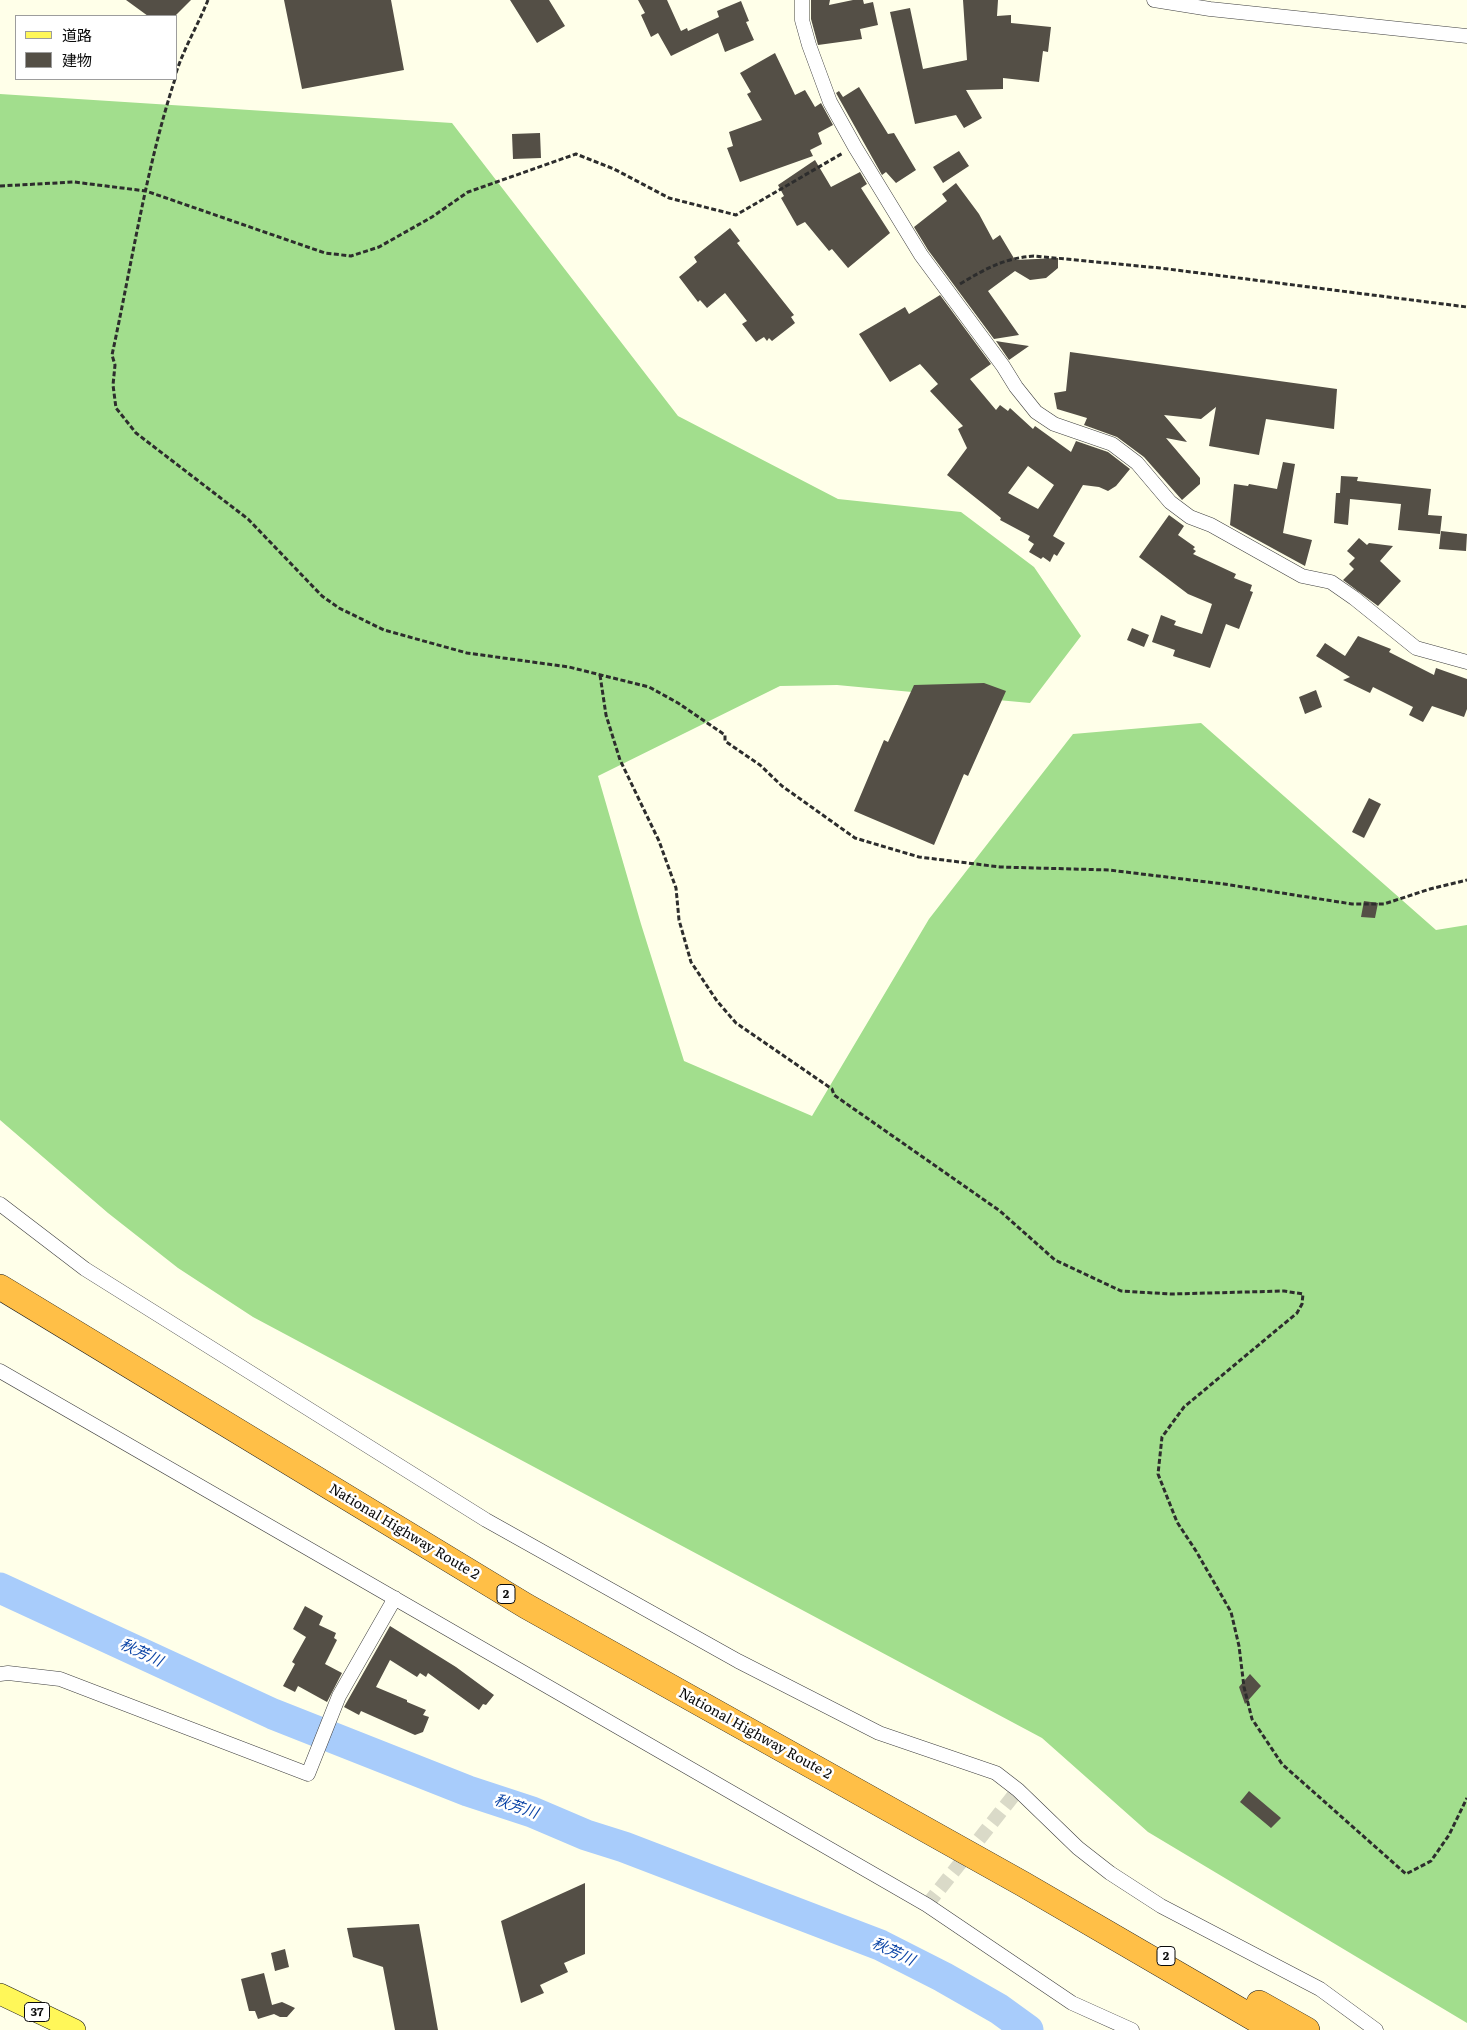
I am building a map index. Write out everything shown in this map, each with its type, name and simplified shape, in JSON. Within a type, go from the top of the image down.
[{"type":"highway","name":"National Highway Route 2","points":[[0,1287],[526,1606],[1023,1884],[1274,2030]]},
{"type":"highway","name":"National Highway Route 2","points":[[1023,1884],[1244,1995],[1307,2030]]},
{"type":"main road","name":"37","points":[[0,1994],[75,2030]]},
{"type":"street","points":[[802,0],[802,20],[809,45],[830,102],[855,147],[921,256],[1036,412],[1054,424],[1112,444],[1137,463],[1170,502],[1190,517],[1211,525],[1302,576],[1331,582],[1416,648],[1467,662]]},
{"type":"street","points":[[1154,0],[1210,9],[1467,36]]},
{"type":"street","points":[[0,1204],[85,1269],[486,1520],[738,1661],[880,1733],[996,1774],[1018,1790],[1078,1848],[1110,1873],[1161,1906],[1320,1989],[1376,2030]]},
{"type":"street","points":[[0,1371],[926,1905],[1072,2003],[1132,2030]]},
{"type":"street","points":[[0,1674],[8,1673],[60,1679],[104,1694],[308,1774],[339,1696],[395,1598]]},
{"type":"path","points":[[178,67],[184,48],[197,27],[208,0]]},
{"type":"path","points":[[174,80],[162,118],[112,355],[116,408],[136,433],[248,519],[322,596],[339,608],[384,630],[467,653],[569,667],[649,687],[678,703],[725,736],[725,741],[760,765],[782,786],[855,838],[919,858],[1000,867],[1109,870],[1224,884],[1352,904],[1384,904],[1430,888],[1467,880]]},
{"type":"path","points":[[0,186],[74,182],[146,191],[325,253],[350,256],[379,247],[432,217],[468,192],[576,154],[614,169],[669,198],[736,215],[855,147]]},
{"type":"path","points":[[948,292],[987,268],[1015,258],[1034,256],[1135,265],[1467,307]]},
{"type":"path","points":[[600,675],[606,715],[620,760],[659,841],[676,888],[679,920],[690,962],[717,1001],[736,1023],[832,1088],[834,1095],[1000,1211],[1055,1260],[1121,1291],[1171,1294],[1284,1291],[1303,1294],[1302,1304],[1297,1313],[1184,1407],[1162,1437],[1158,1474],[1177,1522],[1231,1612],[1239,1646],[1244,1687],[1252,1719],[1282,1764],[1406,1874],[1431,1861],[1449,1834],[1467,1798]]},
{"type":"green space","points":[[0,94],[452,123],[678,416],[838,499],[961,512],[1034,567],[1081,636],[1030,703],[837,685],[780,686],[598,776],[641,924],[684,1061],[812,1116],[929,919],[1073,734],[1201,723],[1436,930],[1467,925],[1467,2023],[1148,1832],[1042,1738],[253,1317],[178,1268],[108,1213],[0,1120]]},
{"type":"building","points":[[126,0],[191,0],[176,15],[147,15]]},
{"type":"building","points":[[284,0],[391,0],[404,70],[302,89]]},
{"type":"building","points":[[510,0],[549,0],[565,26],[537,43]]},
{"type":"building","points":[[638,0],[667,0],[681,31],[687,28],[688,31],[719,17],[717,11],[741,1],[749,21],[746,22],[754,40],[725,52],[718,33],[671,56],[658,33],[651,37],[641,15],[645,13]]},
{"type":"building","points":[[811,0],[830,0],[829,5],[853,0],[863,0],[864,4],[873,2],[878,25],[860,29],[862,39],[818,45],[811,19]]},
{"type":"building","points":[[963,0],[998,0],[997,16],[1011,15],[1011,23],[1051,27],[1048,52],[1043,51],[1039,82],[1003,78],[1003,89],[966,90],[982,118],[964,128],[956,115],[915,124],[890,12],[910,8],[923,69],[967,60]]},
{"type":"building","points":[[775,53],[795,95],[805,90],[815,107],[821,103],[833,125],[818,133],[822,144],[810,150],[813,156],[740,182],[727,148],[733,146],[729,132],[762,120],[747,94],[751,92],[740,73]]},
{"type":"building","points":[[859,87],[888,134],[894,133],[916,170],[896,183],[886,172],[882,175],[836,93],[839,91],[843,97]]},
{"type":"building","points":[[540,133],[541,158],[513,159],[512,134]]},
{"type":"building","points":[[959,151],[969,166],[943,183],[933,167]]},
{"type":"building","points":[[815,160],[831,187],[860,172],[867,184],[861,188],[890,233],[848,268],[832,249],[829,251],[805,222],[797,226],[781,198],[784,196],[778,185]]},
{"type":"building","points":[[956,183],[979,214],[993,240],[1000,235],[1015,260],[1058,258],[1058,268],[1046,278],[1030,280],[1015,271],[988,291],[1019,335],[994,339],[928,250],[914,227],[947,201],[942,194]]},
{"type":"building","points":[[730,228],[740,241],[737,243],[794,315],[791,317],[795,323],[772,341],[769,338],[767,341],[764,337],[756,342],[742,324],[747,321],[725,293],[707,308],[700,300],[698,302],[679,277],[697,262],[694,257]]},
{"type":"building","points":[[940,295],[991,364],[970,379],[996,410],[1000,405],[1008,411],[1010,408],[1033,429],[1035,426],[1071,452],[1076,441],[1108,452],[1130,469],[1116,486],[1108,491],[1099,487],[1083,485],[1053,536],[1065,543],[1057,556],[1054,554],[1050,562],[1043,557],[1041,559],[1029,552],[1034,544],[1028,540],[1030,536],[1000,520],[1001,518],[947,475],[967,448],[958,429],[963,426],[930,391],[938,384],[920,364],[890,382],[859,334],[905,307],[909,314]],"holes":[[[1028,466],[1054,485],[1038,509],[1008,493]]]},
{"type":"building","points":[[996,341],[1002,342],[1029,346],[1009,360]]},
{"type":"building","points":[[1070,352],[1337,389],[1334,429],[1266,419],[1259,455],[1209,446],[1216,407],[1201,419],[1164,415],[1187,442],[1166,438],[1200,478],[1200,484],[1182,500],[1144,457],[1117,437],[1084,425],[1087,418],[1057,409],[1054,393],[1066,391]]},
{"type":"building","points":[[1283,462],[1295,464],[1283,533],[1312,540],[1305,566],[1230,525],[1234,484],[1248,486],[1249,484],[1277,489]]},
{"type":"building","points":[[1341,476],[1358,477],[1357,481],[1431,489],[1428,515],[1442,516],[1440,534],[1398,530],[1401,504],[1350,499],[1348,525],[1334,523],[1336,493],[1340,493]]},
{"type":"building","points":[[1169,515],[1184,526],[1178,535],[1195,547],[1193,549],[1196,551],[1193,554],[1236,574],[1234,578],[1252,585],[1250,591],[1253,592],[1239,629],[1226,624],[1210,668],[1173,656],[1175,650],[1152,642],[1161,615],[1176,621],[1174,625],[1202,634],[1212,604],[1188,594],[1139,557]]},
{"type":"building","points":[[1441,531],[1467,534],[1466,551],[1439,549]]},
{"type":"building","points":[[1359,538],[1367,545],[1369,543],[1393,546],[1380,561],[1401,581],[1378,606],[1343,580],[1354,569],[1349,564],[1355,558],[1347,551]]},
{"type":"building","points":[[1132,628],[1149,635],[1144,647],[1127,640]]},
{"type":"building","points":[[1358,636],[1391,649],[1389,652],[1434,675],[1436,668],[1467,679],[1467,709],[1464,717],[1432,706],[1423,722],[1409,715],[1413,707],[1373,687],[1370,693],[1343,680],[1350,677],[1316,656],[1325,643],[1345,656]]},
{"type":"building","points":[[984,683],[1006,691],[968,776],[964,774],[934,845],[854,811],[884,740],[888,742],[914,685]]},
{"type":"building","points":[[1316,690],[1322,707],[1305,714],[1299,697]]},
{"type":"building","points":[[1369,798],[1381,804],[1364,838],[1352,832]]},
{"type":"building","points":[[1364,901],[1378,903],[1375,918],[1361,917]]},
{"type":"building","points":[[305,1606],[323,1616],[319,1625],[336,1633],[334,1638],[337,1640],[325,1664],[342,1673],[327,1702],[298,1686],[295,1692],[283,1686],[295,1664],[292,1662],[306,1637],[293,1629]]},
{"type":"building","points":[[390,1626],[456,1667],[494,1695],[479,1710],[428,1673],[426,1677],[420,1673],[417,1677],[390,1660],[376,1687],[426,1710],[423,1715],[429,1717],[423,1732],[415,1735],[361,1711],[359,1715],[344,1707]]},
{"type":"building","points":[[1250,1674],[1261,1686],[1245,1704],[1239,1687]]},
{"type":"building","points":[[1249,1791],[1281,1818],[1271,1828],[1240,1802]]},
{"type":"building","points":[[585,1883],[585,1954],[564,1963],[568,1972],[540,1985],[544,1993],[521,2003],[501,1921]]},
{"type":"building","points":[[419,1924],[438,2030],[395,2030],[383,1967],[353,1957],[347,1928]]},
{"type":"building","points":[[285,1949],[289,1967],[275,1971],[271,1953]]},
{"type":"building","points":[[264,1973],[272,2005],[282,2002],[295,2008],[287,2017],[280,2017],[274,2014],[258,2019],[255,2011],[249,2011],[241,1979]]},
{"type":"waterway","name":"秋芳川","points":[[0,1588],[273,1714],[468,1791],[532,1812],[586,1835],[624,1847],[880,1945],[943,1977],[999,2009],[1028,2030]]},
{"type":"tunnel","points":[[927,1905],[1018,1790]]}]
